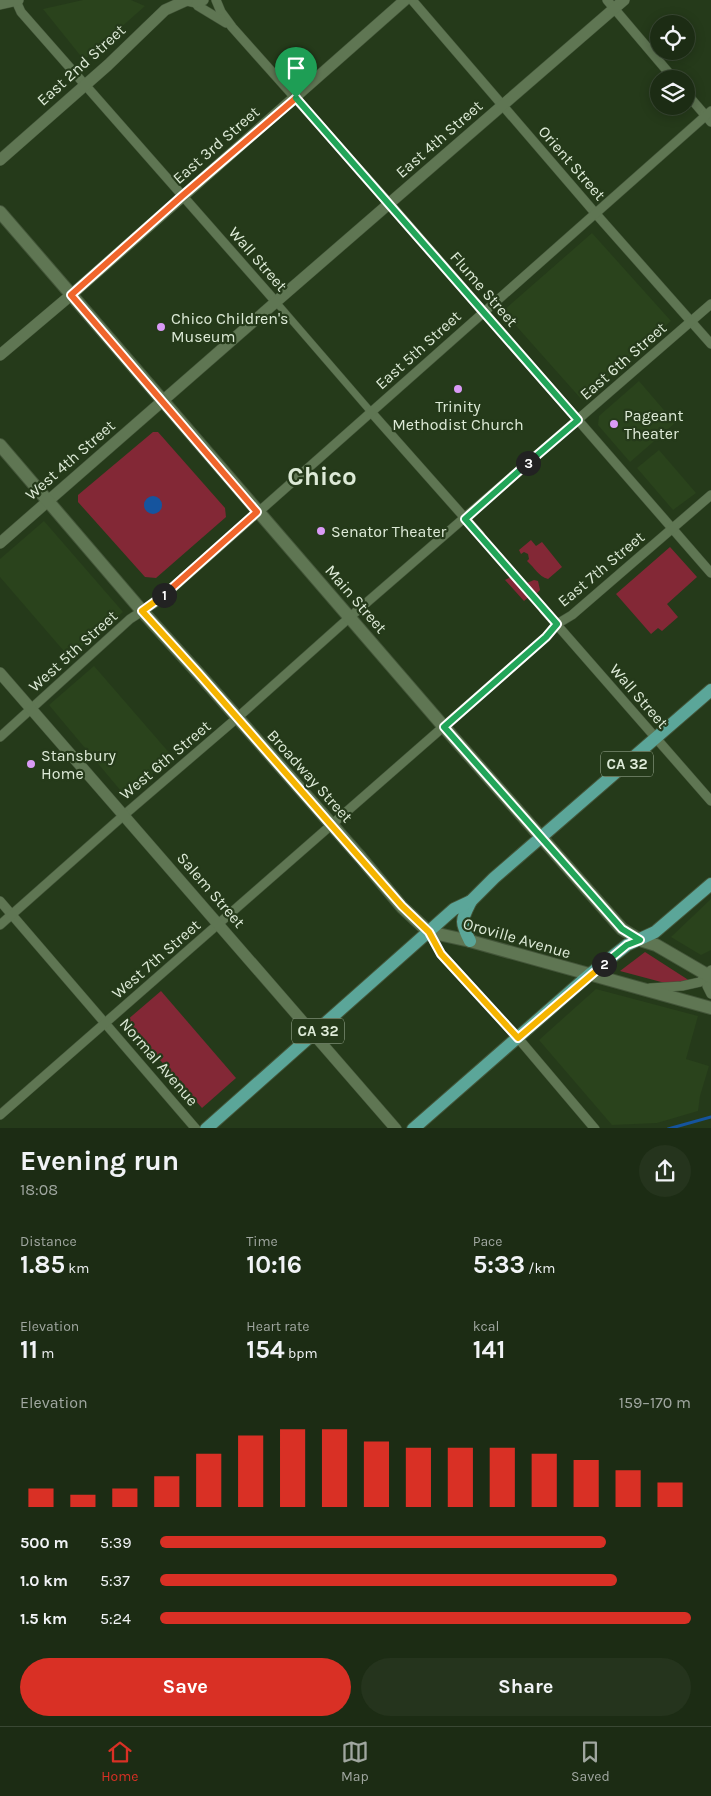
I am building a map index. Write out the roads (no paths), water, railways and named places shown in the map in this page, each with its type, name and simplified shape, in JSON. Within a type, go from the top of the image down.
[{"type":"main road","name":"Main Street","points":[[0,212],[257,512],[622,929],[640,940],[656,945],[710,974]]},
{"type":"main road","name":"Broadway Street","points":[[0,445],[142,611],[402,906],[429,932]]},
{"type":"main road","name":"CA 32","points":[[206,1128],[315,1034],[454,909],[471,902],[494,878],[711,690]]},
{"type":"main road","points":[[413,1128],[589,976],[627,945],[655,932],[711,884]]},
{"type":"main road","points":[[470,941],[464,929],[462,919],[471,902]]},
{"type":"main road","name":"Oroville Avenue","points":[[429,932],[470,941],[589,976],[711,1008]]},
{"type":"street","points":[[0,4],[17,0]]},
{"type":"street","name":"Wall Street","points":[[17,0],[21,12],[480,535]]},
{"type":"street","name":"Flume Street","points":[[193,0],[198,6],[232,27]]},
{"type":"street","name":"East 2nd Street","points":[[0,160],[165,10],[193,0]]},
{"type":"street","name":"Flume Street","points":[[216,0],[221,12],[232,27],[390,204],[711,573]]},
{"type":"street","name":"East 3rd Street","points":[[0,354],[71,295],[405,0]]},
{"type":"street","name":"Orient Street","points":[[412,0],[596,214],[711,344]]},
{"type":"street","name":"East 4th Street","points":[[162,402],[502,105],[611,4],[624,0]]},
{"type":"street","points":[[611,4],[666,70]]},
{"type":"street","points":[[695,102],[709,116]]},
{"type":"street","name":"East 5th Street","points":[[257,512],[483,312],[709,116]]},
{"type":"street","name":"East 6th Street","points":[[350,617],[711,304]]},
{"type":"street","name":"West 4th Street","points":[[0,543],[162,402]]},
{"type":"street","name":"East 7th Street","points":[[444,727],[546,637],[557,624],[572,615],[711,495]]},
{"type":"street","name":"West 5th Street","points":[[0,737],[130,620],[156,602],[257,512]]},
{"type":"street","points":[[480,535],[544,610]]},
{"type":"street","name":"Wall Street","points":[[544,610],[711,801]]},
{"type":"street","name":"West 6th Street","points":[[0,925],[350,617]]},
{"type":"street","name":"Salem Street","points":[[0,673],[396,1128]]},
{"type":"street","name":"West 7th Street","points":[[0,1115],[444,727]]},
{"type":"street","name":"Normal Avenue","points":[[0,901],[196,1128]]},
{"type":"street","name":"Broadway Street","points":[[429,932],[441,954],[518,1038],[594,1128]]},
{"type":"street","points":[[635,988],[686,986],[702,982],[710,974]]},
{"type":"street","points":[[710,974],[707,986],[711,994]]},
{"type":"water","points":[[153,496],[159,499],[162,505],[159,511],[153,514],[147,511],[144,505],[147,499]]},
{"type":"waterway","points":[[672,1128],[711,1117]]},
{"type":"place","name":"Chico Children's Museum","points":[[161,327]]},
{"type":"place","name":"Trinity Methodist Church","points":[[458,389]]},
{"type":"place","name":"Pageant Theater","points":[[614,424]]},
{"type":"place","name":"Senator Theater","points":[[321,531]]},
{"type":"place","name":"Stansbury Home","points":[[31,764]]},
{"type":"district","name":"Chico","points":[[322,476]]}]
